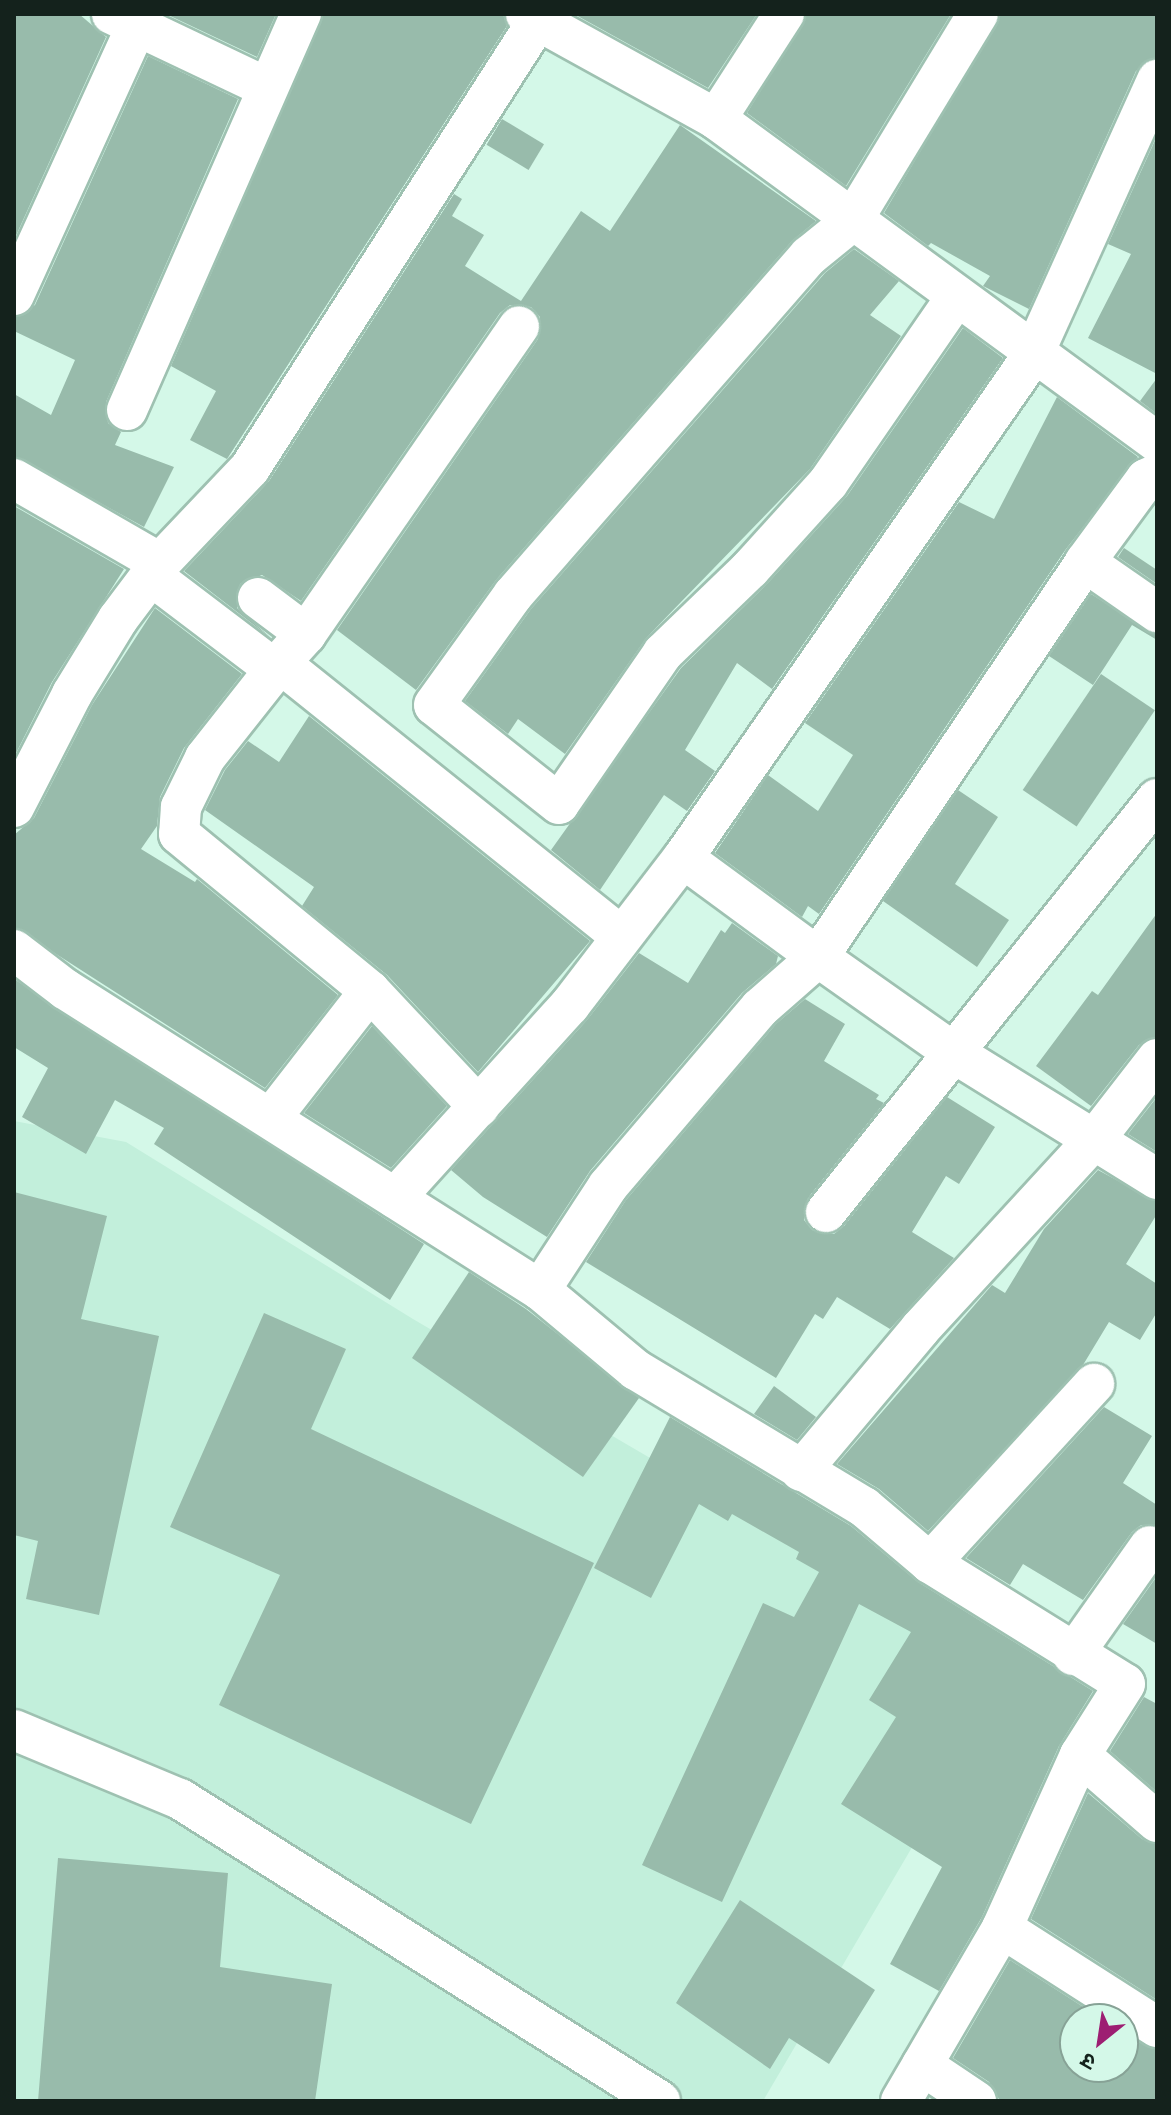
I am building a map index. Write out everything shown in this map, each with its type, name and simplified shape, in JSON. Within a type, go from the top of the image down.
[{"type":"street","points":[[127,410],[266,87],[301,14]]},
{"type":"street","points":[[716,119],[784,14]]},
{"type":"street","points":[[957,296],[828,483],[750,569],[663,653],[559,804],[434,705],[513,595],[809,256],[852,221],[978,14]]},
{"type":"street","points":[[14,295],[130,18],[266,87]]},
{"type":"street","points":[[14,807],[72,694],[118,619],[156,570],[250,468],[531,18],[592,28],[1033,355],[1157,442]]},
{"type":"street","points":[[395,1198],[570,1005],[620,935],[683,858],[1033,355],[1157,80]]},
{"type":"street","points":[[479,1107],[370,991],[179,834],[181,807],[205,758],[306,634],[519,326]]},
{"type":"street","points":[[540,1290],[608,1186],[760,1008],[818,957],[1085,562],[1146,479],[1157,474]]},
{"type":"street","points":[[14,479],[156,570],[620,935]]},
{"type":"street","points":[[1085,562],[1157,612]]},
{"type":"street","points":[[258,598],[306,634]]},
{"type":"street","points":[[826,1212],[1157,799]]},
{"type":"street","points":[[683,858],[954,1053],[1157,1179]]},
{"type":"street","points":[[14,950],[65,989],[540,1290],[636,1370],[864,1507],[930,1563],[1073,1655],[1141,1691],[1080,1755],[1002,1928],[901,2101]]},
{"type":"street","points":[[271,1118],[370,991]]},
{"type":"street","points":[[801,1471],[920,1329],[1095,1139],[1157,1059]]},
{"type":"street","points":[[930,1563],[1094,1384]]},
{"type":"street","points":[[1073,1655],[1150,1546]]},
{"type":"street","points":[[14,1730],[180,1799],[660,2101]]},
{"type":"street","points":[[1080,1755],[1157,1822]]},
{"type":"street","points":[[1002,1928],[1157,2027]]},
{"type":"street","points":[[922,2065],[976,2101]]},
{"type":"shaded area","points":[[14,1121],[126,1142],[413,1319],[1015,1672],[763,2101],[14,2101]]},
{"type":"building","points":[[14,14],[79,14],[106,37],[14,240]]},
{"type":"building","points":[[166,14],[276,14],[257,57]]},
{"type":"building","points":[[324,14],[503,14],[507,26],[227,459],[190,440],[216,391],[171,366]]},
{"type":"building","points":[[574,14],[757,14],[708,88]]},
{"type":"building","points":[[807,14],[951,14],[846,186],[747,113]]},
{"type":"building","points":[[1001,14],[1157,14],[1157,57],[1136,71],[1029,309],[983,286],[990,276],[931,243],[928,246],[884,213]]},
{"type":"building","points":[[148,56],[238,99],[106,402],[108,423],[121,432],[115,445],[174,467],[144,527],[14,456],[14,394],[51,415],[75,360],[14,331],[14,318],[35,305]]},
{"type":"building","points":[[502,119],[544,144],[529,170],[487,145]]},
{"type":"building","points":[[680,125],[816,221],[792,241],[496,580],[416,690],[337,630],[538,339],[540,317],[531,307],[510,305],[500,313],[301,601],[262,575],[240,584],[237,608],[271,638],[184,571],[269,481],[454,194],[462,199],[452,216],[484,235],[465,266],[521,301],[581,211],[610,231]]},
{"type":"building","points":[[1157,136],[1157,374],[1088,338],[1131,254],[1108,244]]},
{"type":"building","points":[[854,249],[899,281],[870,315],[901,336],[810,469],[647,637],[565,754],[518,719],[508,734],[465,701],[531,609],[825,273]]},
{"type":"building","points":[[963,328],[1003,358],[772,689],[737,663],[685,750],[715,771],[687,811],[664,795],[600,890],[551,850],[681,668],[767,584],[847,496]]},
{"type":"building","points":[[1157,378],[1157,414],[1140,401]]},
{"type":"building","points":[[1057,397],[1138,457],[1066,549],[819,914],[808,906],[802,917],[715,853],[768,775],[818,811],[853,755],[805,723],[959,502],[994,519]]},
{"type":"building","points":[[14,506],[124,569],[52,682],[14,757]]},
{"type":"building","points":[[1124,548],[1157,570],[1157,584],[1118,557]]},
{"type":"building","points":[[1091,594],[1157,635],[1157,640],[1132,625],[1093,685],[1049,656]]},
{"type":"building","points":[[155,608],[242,674],[184,748],[160,797],[157,826],[141,849],[195,882],[197,879],[338,995],[265,1088],[14,927],[14,835],[34,818],[92,705]]},
{"type":"building","points":[[1101,674],[1155,710],[1077,826],[1023,790]]},
{"type":"building","points":[[309,716],[590,941],[478,1072],[387,975],[302,906],[314,887],[205,810],[225,770],[248,741],[279,762]]},
{"type":"building","points":[[958,790],[998,817],[955,884],[1009,920],[977,967],[883,901]]},
{"type":"building","points":[[1157,913],[1157,1036],[1139,1045],[1091,1106],[1036,1066],[1092,991],[1098,995]]},
{"type":"building","points":[[732,923],[778,956],[776,964],[742,993],[590,1171],[547,1237],[483,1197],[451,1170],[587,1020],[639,953],[688,983],[721,930],[725,933]]},
{"type":"building","points":[[14,979],[424,1244],[390,1300],[154,1144],[164,1128],[115,1100],[86,1154],[22,1117],[48,1068],[14,1047]]},
{"type":"building","points":[[805,999],[845,1024],[824,1061],[879,1095],[876,1099],[884,1103],[808,1198],[804,1220],[812,1230],[834,1234],[844,1226],[947,1097],[995,1127],[959,1184],[946,1176],[912,1232],[954,1258],[890,1329],[837,1297],[823,1319],[815,1314],[776,1378],[586,1262],[626,1200],[776,1024]]},
{"type":"building","points":[[372,1026],[447,1106],[391,1168],[304,1113]]},
{"type":"building","points":[[1157,1097],[1157,1152],[1128,1134]]},
{"type":"building","points":[[1098,1170],[1157,1202],[1157,1214],[1126,1264],[1157,1284],[1157,1312],[1140,1340],[1109,1322],[1083,1365],[928,1531],[879,1489],[837,1464],[992,1285],[1005,1293],[1044,1229]]},
{"type":"building","points":[[14,1192],[107,1216],[81,1319],[159,1336],[99,1615],[26,1599],[38,1541],[14,1535]]},
{"type":"building","points":[[469,1272],[526,1309],[639,1398],[583,1477],[412,1358]]},
{"type":"building","points":[[264,1313],[346,1349],[311,1429],[594,1563],[471,1824],[219,1705],[280,1575],[170,1527]]},
{"type":"building","points":[[774,1386],[816,1417],[797,1440],[754,1414]]},
{"type":"building","points":[[1104,1407],[1152,1436],[1123,1483],[1157,1505],[1157,1525],[1141,1525],[1132,1532],[1083,1600],[1023,1564],[1010,1585],[966,1558]]},
{"type":"building","points":[[670,1417],[851,1526],[918,1582],[1093,1691],[1059,1746],[982,1917],[939,1991],[890,1964],[942,1867],[841,1804],[896,1717],[869,1700],[911,1632],[859,1604],[722,1902],[642,1865],[763,1603],[794,1617],[819,1572],[796,1559],[799,1552],[732,1514],[728,1521],[699,1504],[651,1598],[594,1568]]},
{"type":"building","points":[[1157,1576],[1157,1644],[1123,1624]]},
{"type":"building","points":[[1144,1697],[1157,1704],[1157,1792],[1110,1751]]},
{"type":"building","points":[[1088,1793],[1142,1839],[1157,1844],[1157,2000],[1031,1919]]},
{"type":"building","points":[[58,1858],[228,1873],[220,1967],[332,1984],[315,2101],[38,2101]]},
{"type":"building","points":[[740,1900],[875,1990],[829,2064],[789,2038],[770,2069],[676,2003]]},
{"type":"building","points":[[1010,1960],[1077,2003],[1059,2003],[1059,2083],[1139,2083],[1139,2041],[1157,2050],[1157,2101],[1000,2101],[989,2082],[953,2058]]}]
